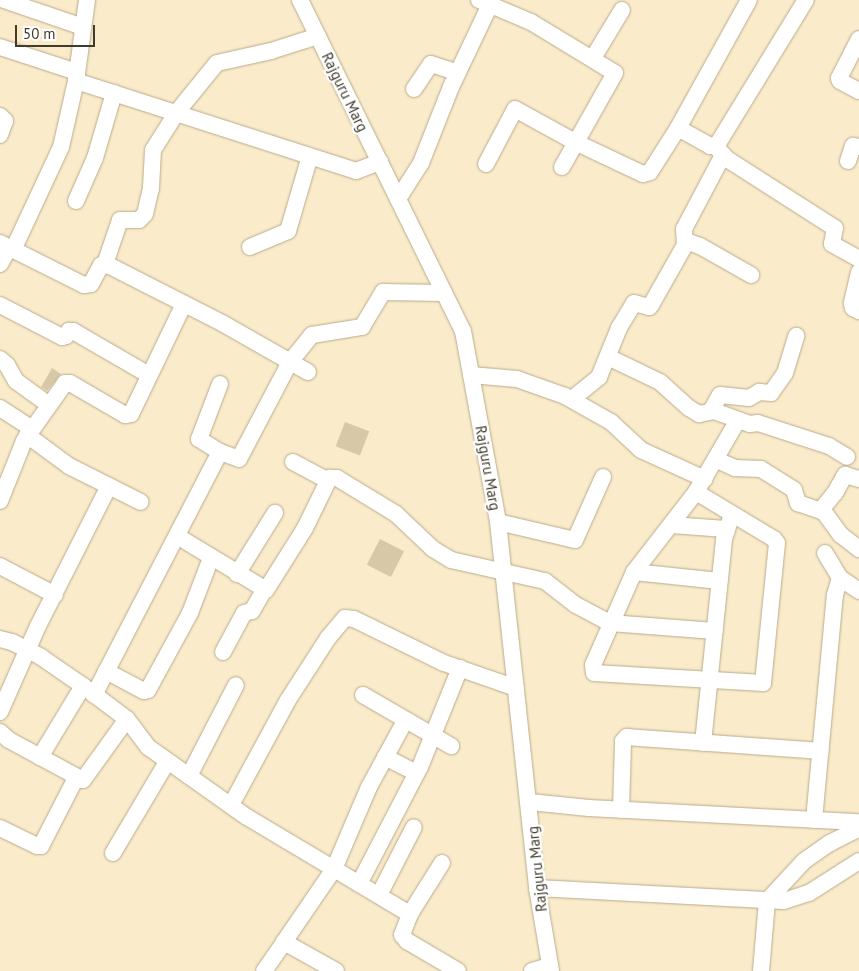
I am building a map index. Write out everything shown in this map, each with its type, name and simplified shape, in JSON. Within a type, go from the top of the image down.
[{"type":"street","points":[[4,0],[83,28]]},
{"type":"street","points":[[0,264],[7,247],[61,147],[77,76],[87,0]]},
{"type":"street","name":"Rajguru Marg","points":[[300,0],[463,331],[498,522],[538,888],[551,968]]},
{"type":"street","points":[[486,164],[515,109],[575,142],[646,174],[650,172],[678,128],[749,0]]},
{"type":"street","points":[[572,399],[599,377],[619,328],[634,303],[650,307],[686,242],[684,229],[719,151],[806,0]]},
{"type":"street","points":[[398,199],[421,163],[485,2],[531,22],[613,70],[615,77],[562,167]]},
{"type":"street","points":[[593,58],[622,10]]},
{"type":"street","points":[[7,247],[84,285],[91,284],[104,264],[120,220],[143,218],[150,188],[153,150],[177,112],[217,63],[271,51],[318,36]]},
{"type":"street","points":[[859,39],[838,78],[859,92]]},
{"type":"street","points":[[0,47],[77,76],[114,93],[356,171],[380,162]]},
{"type":"street","points":[[414,89],[431,64],[458,73]]},
{"type":"street","points":[[76,201],[95,158],[114,93]]},
{"type":"street","points":[[0,116],[5,121],[0,136]]},
{"type":"street","points":[[678,128],[719,151],[835,228],[832,244],[859,259]]},
{"type":"street","points":[[848,161],[852,148],[855,145],[859,147]]},
{"type":"street","points":[[250,247],[288,231],[310,156]]},
{"type":"street","points":[[686,242],[700,246],[751,275]]},
{"type":"street","points":[[104,264],[184,304],[308,372]]},
{"type":"street","points":[[859,272],[852,303],[853,308],[859,311]]},
{"type":"street","points":[[220,384],[199,439],[236,459],[242,457],[290,362],[312,334],[362,327],[383,292],[444,293]]},
{"type":"street","points":[[0,501],[29,432],[67,382],[129,416],[184,304]]},
{"type":"street","points":[[0,306],[62,337],[66,336],[69,331],[73,332],[149,375]]},
{"type":"street","points":[[608,357],[660,382],[694,411],[704,414],[711,411],[720,395],[749,398],[759,392],[772,393],[785,373],[796,336]]},
{"type":"street","points":[[0,359],[16,381],[49,405]]},
{"type":"street","points":[[471,375],[517,379],[572,399],[596,416],[611,422],[641,450],[701,486],[732,514],[774,539],[777,543],[765,680],[760,684],[594,673],[593,665],[634,572],[701,486],[738,420]]},
{"type":"street","points":[[0,408],[69,466],[141,502]]},
{"type":"street","points":[[711,411],[752,424],[758,422],[784,433],[802,436],[829,446],[847,457]]},
{"type":"street","points":[[40,757],[88,690],[106,671],[220,452]]},
{"type":"street","points":[[717,460],[735,468],[761,469],[794,490],[798,503],[821,510],[841,535],[859,549]]},
{"type":"street","points":[[292,462],[328,480]]},
{"type":"street","points":[[821,510],[845,475],[859,479]]},
{"type":"street","points":[[498,522],[575,540],[602,477]]},
{"type":"street","points":[[223,652],[244,613],[252,611],[264,590],[270,587],[306,528],[330,478],[337,478],[390,509],[438,553],[459,562],[546,581],[576,605],[610,623],[714,631]]},
{"type":"street","points":[[0,712],[28,650],[109,486]]},
{"type":"street","points":[[237,574],[275,513]]},
{"type":"street","points":[[703,743],[726,530],[732,514]]},
{"type":"street","points":[[671,525],[726,530]]},
{"type":"street","points":[[177,536],[264,590]]},
{"type":"street","points":[[825,553],[840,578],[859,590]]},
{"type":"street","points":[[106,671],[144,691],[148,690],[190,612],[210,558]]},
{"type":"street","points":[[0,566],[55,596]]},
{"type":"street","points":[[634,572],[720,581]]},
{"type":"street","points":[[814,820],[835,595],[840,578]]},
{"type":"street","points":[[231,805],[280,713],[341,620],[354,619],[426,655],[516,688]]},
{"type":"street","points":[[0,639],[28,650],[88,690],[127,719],[142,742],[167,762],[231,805],[410,914]]},
{"type":"street","points":[[359,884],[416,773],[460,668]]},
{"type":"street","points":[[189,776],[236,685]]},
{"type":"street","points":[[363,695],[450,746]]},
{"type":"street","points":[[0,732],[9,740],[76,778],[84,780],[127,719]]},
{"type":"street","points":[[264,971],[334,869],[369,786],[405,721]]},
{"type":"street","points":[[622,810],[624,738],[820,751]]},
{"type":"street","points":[[385,757],[416,773]]},
{"type":"street","points":[[113,853],[167,762]]},
{"type":"street","points":[[0,828],[37,846],[41,846],[76,778]]},
{"type":"street","points":[[530,802],[622,810],[859,822]]},
{"type":"street","points":[[379,895],[414,827]]},
{"type":"street","points":[[761,971],[767,901],[804,861],[830,842],[859,828]]},
{"type":"street","points":[[538,888],[784,901],[809,893],[859,861]]},
{"type":"street","points":[[442,863],[410,914],[403,930],[403,938],[458,971]]},
{"type":"street","points":[[284,942],[336,971]]},
{"type":"street","points":[[532,971],[551,968]]},
{"type":"building","points":[[52,368],[61,374],[47,391],[41,387]]},
{"type":"building","points":[[345,422],[369,431],[360,456],[336,446]]},
{"type":"building","points":[[380,539],[404,551],[391,577],[367,565]]}]
